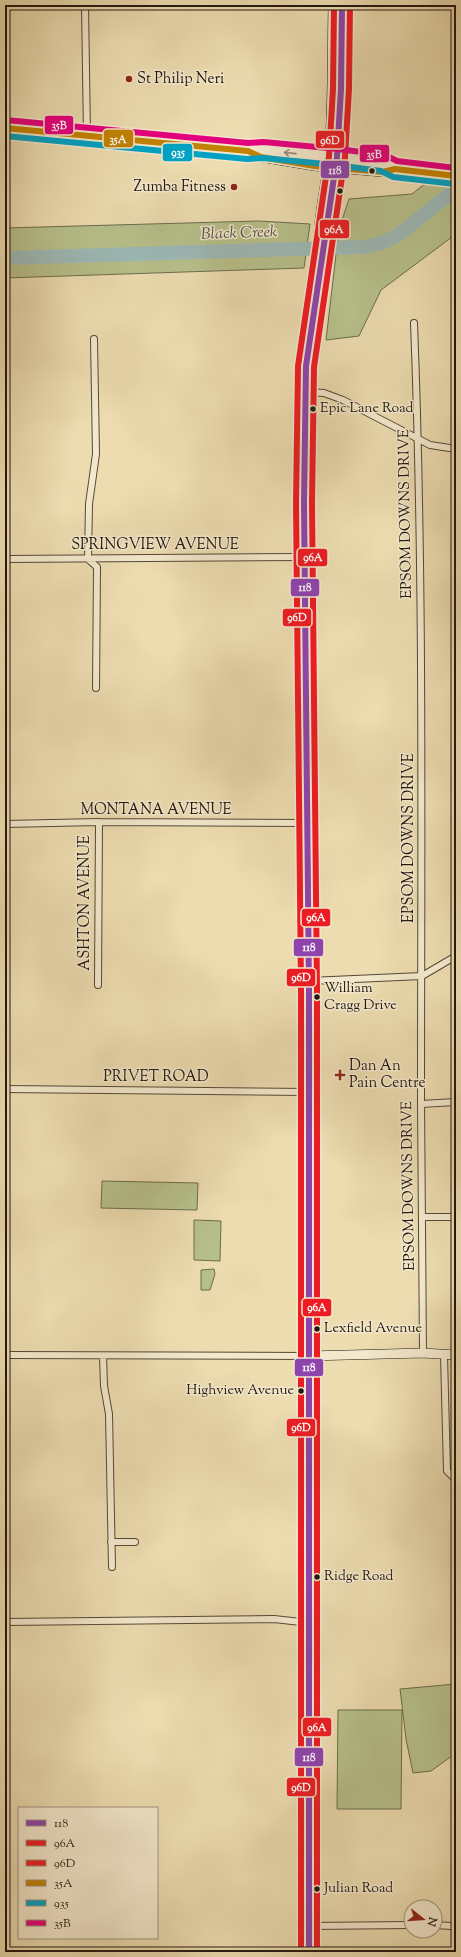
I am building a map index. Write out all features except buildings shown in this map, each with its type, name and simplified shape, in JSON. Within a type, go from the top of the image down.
[{"type":"main road","points":[[332,5],[333,157]]},
{"type":"main road","points":[[309,1952],[309,981],[305,558],[306,366],[319,272],[318,253],[332,167],[341,89],[342,5]]},
{"type":"main road","points":[[5,128],[248,151],[263,150],[333,157],[383,163],[395,169],[456,176]]},
{"type":"main road","points":[[248,151],[261,157],[332,167],[383,172],[395,169]]},
{"type":"main road","points":[[309,1356],[423,1353],[456,1355]]},
{"type":"street","points":[[85,5],[87,136]]},
{"type":"street","name":"EPSOM DOWNS DRIVE","points":[[414,323],[419,440],[423,1353]]},
{"type":"street","points":[[94,339],[96,454],[89,504],[88,559],[97,568],[96,688]]},
{"type":"street","points":[[306,392],[324,393],[344,400],[430,445],[456,449]]},
{"type":"street","name":"SPRINGVIEW AVENUE","points":[[5,559],[305,558]]},
{"type":"street","name":"MONTANA AVENUE","points":[[5,824],[99,822],[307,823]]},
{"type":"street","name":"ASHTON AVENUE","points":[[98,985],[99,822]]},
{"type":"street","points":[[309,981],[422,976],[456,956]]},
{"type":"street","name":"PRIVET ROAD","points":[[5,1089],[308,1092]]},
{"type":"street","points":[[421,1104],[456,1102]]},
{"type":"street","points":[[423,1217],[456,1217]]},
{"type":"street","points":[[5,1355],[309,1356]]},
{"type":"street","points":[[444,1355],[446,1462],[447,1471],[456,1480]]},
{"type":"street","points":[[103,1356],[104,1386],[110,1414],[112,1567]]},
{"type":"street","points":[[111,1542],[134,1542]]},
{"type":"street","points":[[5,1622],[274,1619],[310,1623]]},
{"type":"street","points":[[309,1926],[403,1925]]},
{"type":"street","points":[[443,1926],[454,1927]]},
{"type":"green space","points":[[456,159],[456,234],[381,290],[359,336],[326,340],[339,229],[349,199],[412,194]]},
{"type":"green space","points":[[259,221],[310,224],[304,268],[5,278],[5,228]]},
{"type":"green space","points":[[102,1181],[198,1183],[197,1210],[101,1208]]},
{"type":"green space","points":[[194,1220],[221,1221],[220,1261],[194,1260]]},
{"type":"green space","points":[[214,1269],[215,1274],[210,1290],[201,1290],[201,1270]]},
{"type":"green space","points":[[456,1684],[456,1753],[431,1771],[413,1773],[406,1739],[400,1689]]},
{"type":"green space","points":[[338,1710],[402,1710],[401,1809],[337,1809]]},
{"type":"waterway","name":"Black Creek","points":[[5,258],[364,247],[382,243],[398,235],[456,189]]},
{"type":"transit line","name":"96D","points":[[301,1952],[301,991],[296,503],[298,366],[329,156],[333,89],[334,5]]},
{"type":"transit line","name":"118","points":[[309,1952],[309,991],[304,503],[306,366],[337,157],[341,89],[342,5]]},
{"type":"transit line","name":"96A","points":[[317,1952],[317,991],[312,503],[314,367],[345,157],[349,89],[350,5]]},
{"type":"transit line","name":"35B","points":[[6,120],[248,143],[264,142],[338,149],[385,155],[397,161],[456,168]]},
{"type":"transit line","name":"35A","points":[[5,128],[248,151],[261,157],[315,166],[383,172],[395,169],[456,176]]},
{"type":"transit line","name":"935","points":[[5,136],[247,159],[263,158],[336,165],[381,171],[393,177],[455,184]]},
{"type":"place","name":"St Philip Neri","points":[[129,79]]},
{"type":"place","name":"Zumba Fitness","points":[[234,187]]},
{"type":"place","name":"Epic Lane Road","points":[[313,409]]},
{"type":"place","name":"William Cragg Drive","points":[[317,997]]},
{"type":"place","name":"Dan An Pain Centre","points":[[340,1075]]},
{"type":"place","name":"Lexfield Avenue","points":[[317,1329]]},
{"type":"place","name":"Highview Avenue","points":[[301,1391]]},
{"type":"place","name":"Ridge Road","points":[[317,1577]]},
{"type":"place","name":"Julian Road","points":[[317,1889]]}]
